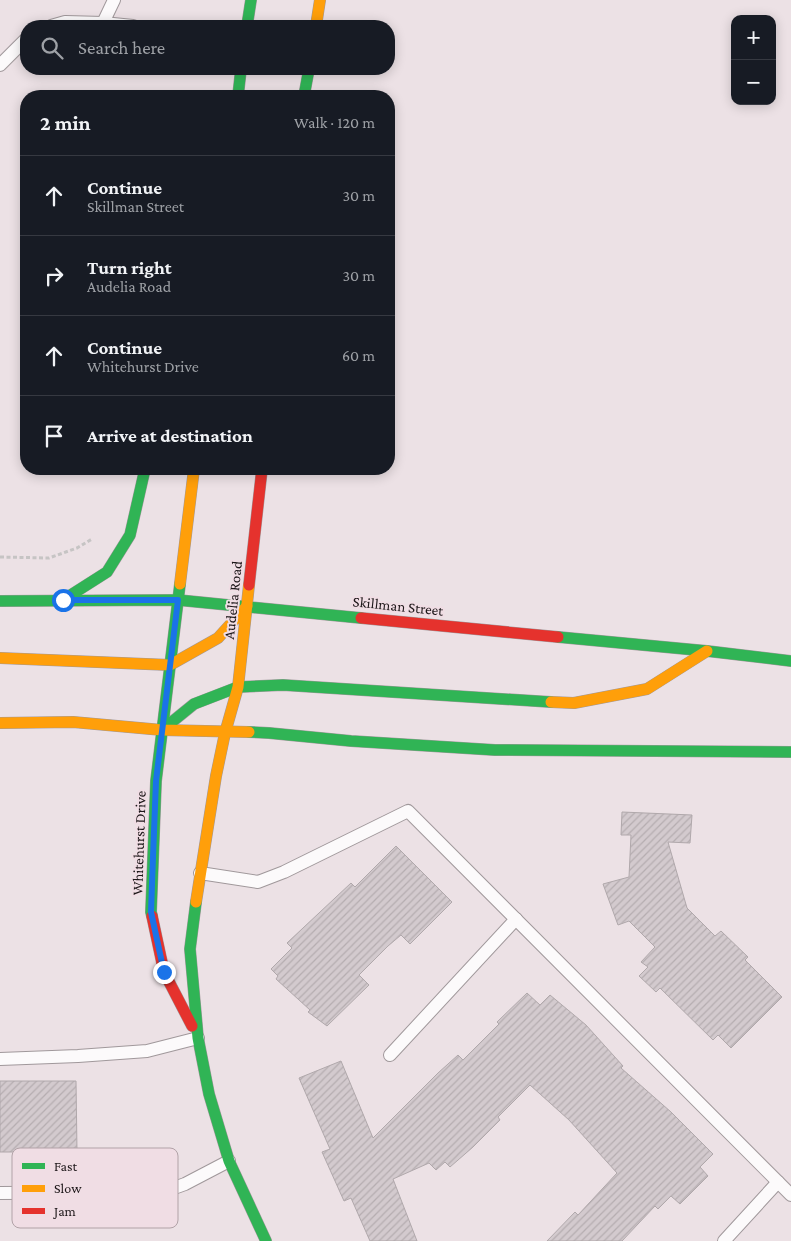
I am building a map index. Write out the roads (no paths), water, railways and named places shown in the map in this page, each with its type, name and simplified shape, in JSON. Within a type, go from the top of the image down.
[{"type":"main road","points":[[248,20],[252,0]]},
{"type":"main road","points":[[317,20],[320,0]]},
{"type":"main road","points":[[239,90],[240,75]]},
{"type":"main road","points":[[305,90],[308,75]]},
{"type":"main road","points":[[63,600],[107,572],[130,535],[144,475]]},
{"type":"main road","points":[[162,730],[193,475]]},
{"type":"main road","name":"Audelia Road","points":[[225,733],[238,688],[261,475]]},
{"type":"main road","name":"Skillman Street","points":[[0,602],[178,600],[791,661]]},
{"type":"main road","points":[[0,658],[170,665],[218,638],[247,606]]},
{"type":"main road","points":[[162,730],[194,704],[238,688],[283,685],[574,703],[647,689],[707,652]]},
{"type":"main road","points":[[0,723],[73,722],[162,730],[269,733],[351,741],[495,750],[791,752]]},
{"type":"main road","name":"Whitehurst Drive","points":[[162,730],[156,781],[151,912],[164,972],[198,1038]]},
{"type":"main road","name":"Whitehurst Drive","points":[[225,733],[200,873],[190,949],[198,1038],[209,1094],[229,1160],[266,1241]]},
{"type":"lane","points":[[104,20],[114,0]]},
{"type":"lane","points":[[1,61],[20,44]]},
{"type":"lane","points":[[200,873],[258,882],[284,872],[408,811],[791,1195]]},
{"type":"lane","points":[[390,1055],[516,919]]},
{"type":"lane","points":[[0,1059],[147,1051],[198,1038]]},
{"type":"lane","points":[[178,1187],[229,1160]]},
{"type":"lane","points":[[724,1241],[778,1182]]}]
